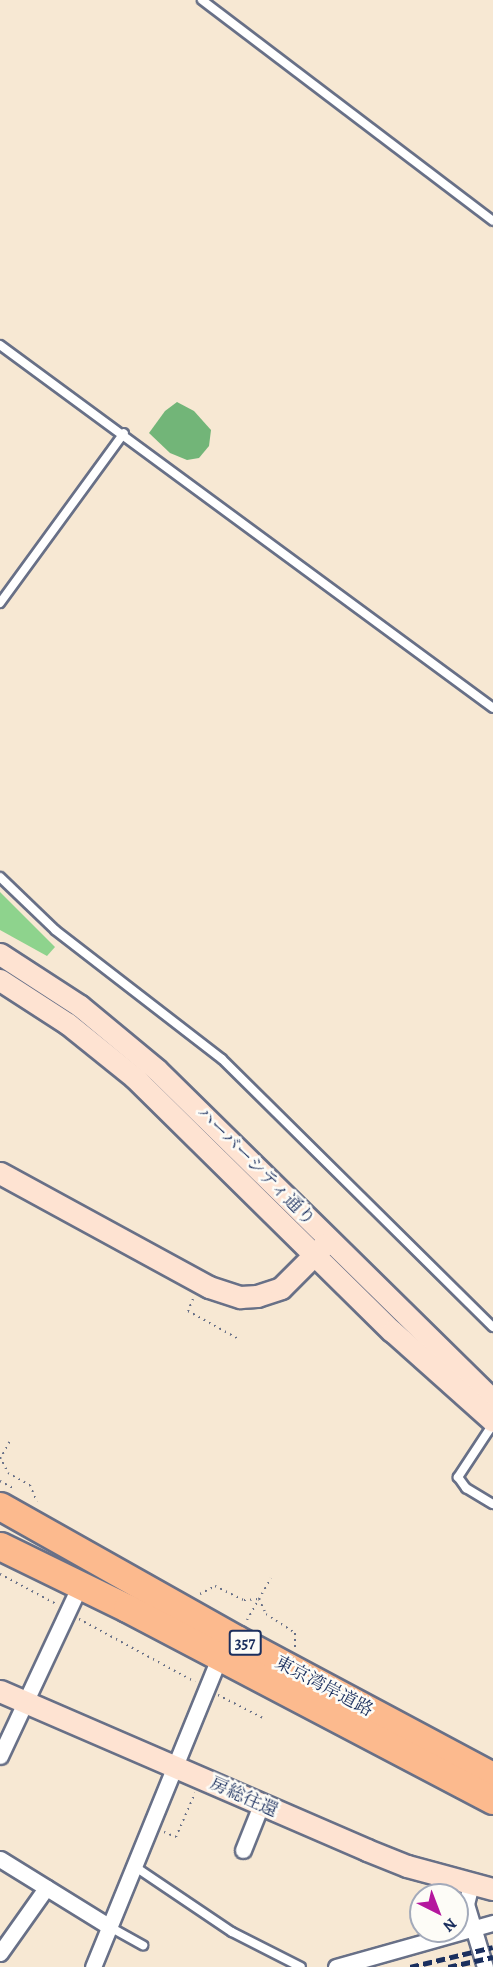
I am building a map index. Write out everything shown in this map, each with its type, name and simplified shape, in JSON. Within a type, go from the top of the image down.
[{"type":"highway","name":"東京湾岸道路","points":[[0,1506],[236,1639],[493,1776]]},
{"type":"highway","name":"東京湾岸道路","points":[[0,1546],[80,1585],[493,1800]]},
{"type":"street","name":"ハーバーシティ通り","points":[[0,954],[80,1006],[158,1070],[322,1247],[392,1331],[493,1422]]},
{"type":"street","name":"ハーバーシティ通り","points":[[0,980],[68,1024],[134,1077],[493,1400]]},
{"type":"street","points":[[0,1173],[224,1293],[240,1297],[270,1293],[292,1279],[322,1247]]},
{"type":"street","points":[[0,1756],[80,1585]]},
{"type":"street","points":[[93,1967],[219,1659]]},
{"type":"street","name":"房総往還","points":[[0,1691],[407,1866],[493,1889]]},
{"type":"street","points":[[243,1850],[261,1805]]},
{"type":"street","points":[[0,1859],[110,1927]]},
{"type":"street","points":[[471,1884],[466,1904],[475,1927],[485,1967]]},
{"type":"street","points":[[0,1953],[46,1888]]},
{"type":"street","points":[[336,1967],[381,1961],[475,1927],[493,1923]]},
{"type":"lane","points":[[202,0],[493,221]]},
{"type":"lane","points":[[0,345],[124,433],[493,708]]},
{"type":"lane","points":[[0,603],[124,433]]},
{"type":"lane","points":[[0,877],[55,930],[222,1059],[493,1327]]},
{"type":"lane","points":[[493,1422],[458,1477],[466,1488],[493,1504]]},
{"type":"lane","points":[[134,1866],[232,1932],[301,1967]]},
{"type":"lane","points":[[110,1927],[143,1945]]},
{"type":"path","points":[[11,1439],[0,1458],[8,1473],[30,1485],[37,1502]]},
{"type":"path","points":[[0,1574],[63,1608]]},
{"type":"path","points":[[245,1623],[271,1578]]},
{"type":"path","points":[[197,1596],[215,1586],[244,1600],[259,1599]]},
{"type":"path","points":[[259,1599],[266,1614],[295,1633],[296,1648]]},
{"type":"path","points":[[79,1619],[199,1684]]},
{"type":"path","points":[[218,1695],[265,1719]]},
{"type":"path","points":[[176,1837],[201,1778]]},
{"type":"green space","points":[[177,402],[194,411],[211,430],[209,446],[199,458],[187,460],[170,453],[149,433],[165,411]]},
{"type":"green space","points":[[0,892],[55,947],[47,956],[0,930]]},
{"type":"railway","points":[[410,1967],[493,1947]]},
{"type":"railway","points":[[448,1967],[493,1957]]}]
